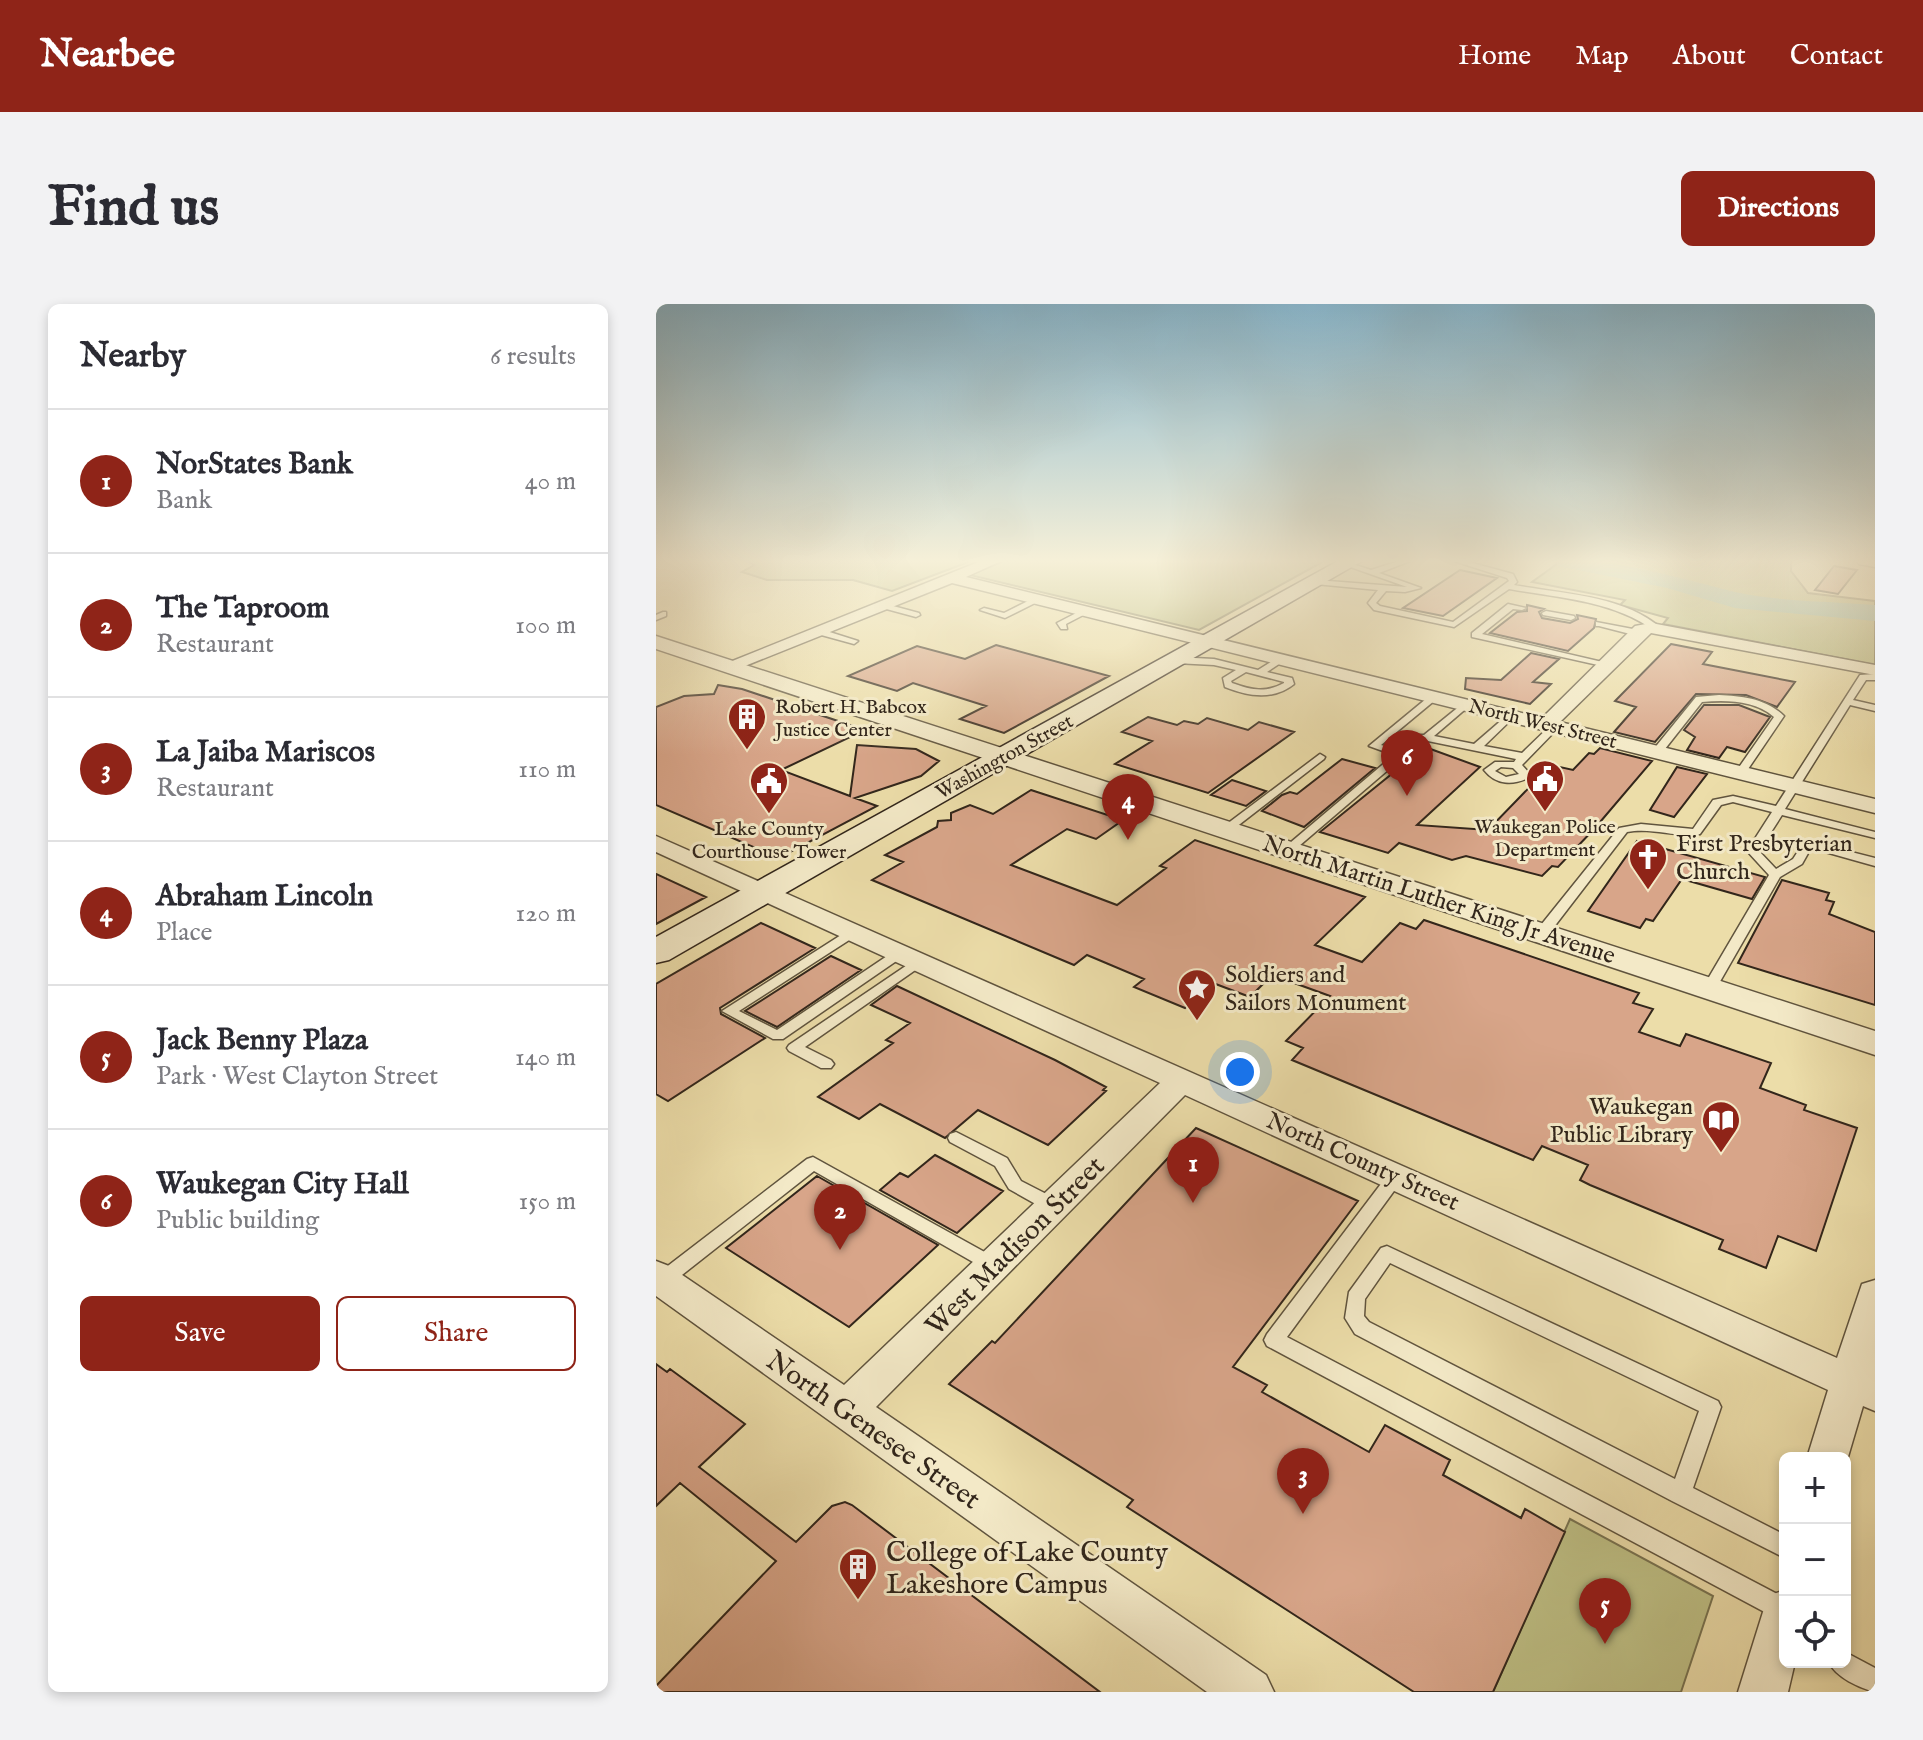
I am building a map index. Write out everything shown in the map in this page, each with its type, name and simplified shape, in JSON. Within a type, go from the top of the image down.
[{"type":"main road","name":"Washington Street","points":[[656,952],[1236,626]]},
{"type":"street","points":[[729,666],[830,626]]},
{"type":"street","name":"North West Street","points":[[1150,626],[1875,806]]},
{"type":"street","points":[[1551,725],[1638,633],[1658,629],[1875,670]]},
{"type":"street","name":"North Martin Luther King Jr Avenue","points":[[658,644],[1875,1043]]},
{"type":"street","name":"North County Street","points":[[656,843],[1863,1388]]},
{"type":"street","name":"West Madison Street","points":[[846,1410],[1182,1080]]},
{"type":"street","name":"North Genesee Street","points":[[659,1278],[1249,1692]]},
{"type":"street","points":[[1831,1452],[1863,1388],[1875,1295]]},
{"type":"street","points":[[1763,1692],[1779,1638]]},
{"type":"lane","points":[[1486,626],[1475,635],[1607,664]]},
{"type":"lane","points":[[1607,626],[1638,633]]},
{"type":"lane","points":[[1655,626],[1658,629]]},
{"type":"lane","points":[[817,631],[854,641]]},
{"type":"lane","points":[[1259,673],[1282,658]]},
{"type":"lane","points":[[1175,660],[1227,665],[1245,669],[1289,680],[1289,684],[1264,695],[1228,685],[1226,680],[1245,669]]},
{"type":"lane","points":[[1775,875],[1753,851],[1863,677],[1875,677]]},
{"type":"lane","points":[[1401,754],[1374,746],[1435,696]]},
{"type":"lane","points":[[1657,752],[1699,699],[1723,697],[1772,708],[1779,716],[1740,773]]},
{"type":"lane","points":[[1848,702],[1875,708]]},
{"type":"lane","points":[[1426,738],[1466,704]]},
{"type":"lane","points":[[1288,850],[1421,737],[1473,750],[1511,715]]},
{"type":"lane","points":[[1478,746],[1520,761],[1551,725]]},
{"type":"lane","points":[[1227,829],[1320,757]]},
{"type":"lane","points":[[1542,933],[1623,830],[1641,824],[1679,833],[1696,832],[1717,802],[1733,799],[1875,835]]},
{"type":"lane","points":[[1709,989],[1775,875],[1798,861],[1808,844],[1875,862]]},
{"type":"lane","points":[[852,932],[729,1011],[778,1036],[910,957]]},
{"type":"lane","points":[[826,1064],[794,1048],[910,957]]},
{"type":"lane","points":[[956,1138],[1001,1162],[1015,1185],[1054,1206]]},
{"type":"lane","points":[[659,1278],[813,1163],[993,1265]]},
{"type":"lane","points":[[1396,1176],[1274,1340],[1779,1618]]},
{"type":"lane","points":[[1680,1494],[1711,1407],[1387,1253],[1356,1297],[1354,1318],[1362,1328],[1680,1494],[1779,1544]]},
{"type":"lane","points":[[1851,1668],[1875,1681]]},
{"type":"green space","points":[[1181,626],[1207,626],[1199,630]]},
{"type":"green space","points":[[1672,626],[1875,626],[1875,665]]},
{"type":"green space","points":[[1570,1519],[1713,1596],[1681,1692],[1493,1692]]},
{"type":"building","points":[[1499,626],[1594,626],[1568,651],[1490,633]]},
{"type":"building","points":[[1671,644],[1712,652],[1703,664],[1795,682],[1777,707],[1746,695],[1696,694],[1655,742],[1614,732],[1636,707],[1615,701]]},
{"type":"building","points":[[996,645],[1109,676],[1004,733],[960,719],[986,706],[913,683],[897,691],[848,676],[917,646],[965,659]]},
{"type":"building","points":[[1531,653],[1559,659],[1533,682],[1551,684],[1530,704],[1465,689],[1466,678],[1501,680]]},
{"type":"building","points":[[718,685],[742,689],[865,730],[781,770],[850,796],[857,745],[916,749],[939,761],[921,776],[855,798],[877,806],[779,858],[656,805],[656,707],[684,696],[714,694]]},
{"type":"building","points":[[1704,705],[1739,705],[1770,717],[1745,752],[1727,747],[1719,758],[1687,750],[1695,737],[1684,730]]},
{"type":"building","points":[[1148,717],[1177,725],[1184,721],[1198,724],[1207,718],[1248,730],[1259,722],[1294,732],[1208,793],[1115,764],[1152,741],[1122,732]]},
{"type":"building","points":[[1425,747],[1480,767],[1417,825],[1488,830],[1551,765],[1573,770],[1589,753],[1594,754],[1600,748],[1652,761],[1558,867],[1552,866],[1542,876],[1466,856],[1452,860],[1399,843],[1388,853],[1320,832]]},
{"type":"building","points":[[1342,759],[1375,768],[1304,827],[1262,811],[1282,795],[1290,792],[1297,794]]},
{"type":"building","points":[[1677,767],[1707,774],[1674,817],[1650,810]]},
{"type":"building","points":[[1232,780],[1266,791],[1246,806],[1211,795]]},
{"type":"building","points":[[1031,790],[1123,820],[1096,839],[1067,829],[1011,865],[1117,905],[1166,868],[1160,866],[1195,840],[1365,897],[1315,945],[1362,962],[1400,923],[1416,929],[1424,920],[1639,993],[1633,1003],[1653,1009],[1639,1032],[1680,1046],[1686,1034],[1771,1063],[1760,1088],[1806,1105],[1804,1110],[1857,1128],[1816,1251],[1778,1236],[1766,1268],[1719,1249],[1723,1240],[1580,1180],[1588,1165],[1542,1146],[1533,1160],[1292,1060],[1303,1048],[1286,1041],[1330,996],[1272,975],[1250,997],[1213,983],[1185,1008],[1134,987],[1144,979],[1087,955],[1074,965],[872,880],[903,862],[885,855],[937,827],[938,821],[951,820],[951,813],[970,805],[993,814]]},
{"type":"building","points":[[1637,841],[1765,877],[1752,899],[1682,879],[1653,921],[1646,919],[1640,928],[1588,911]]},
{"type":"building","points":[[656,874],[706,897],[656,924]]},
{"type":"building","points":[[1782,880],[1829,893],[1826,900],[1834,902],[1829,914],[1875,932],[1875,1005],[1738,963]]},
{"type":"building","points":[[761,923],[815,948],[720,1008],[721,1014],[765,1038],[668,1101],[656,1094],[656,984]]},
{"type":"building","points":[[831,956],[861,970],[777,1027],[745,1011]]},
{"type":"building","points":[[897,986],[1055,1060],[1106,1087],[1103,1090],[1106,1091],[1048,1145],[978,1110],[945,1138],[880,1104],[859,1119],[818,1097],[893,1043],[886,1040],[910,1023],[871,1005]]},
{"type":"building","points":[[1196,1128],[1358,1201],[1233,1367],[1267,1385],[1262,1392],[1369,1452],[1385,1425],[1450,1460],[1443,1475],[1521,1518],[1525,1509],[1565,1532],[1493,1692],[1414,1692],[1127,1507],[1133,1500],[949,1384],[992,1341],[995,1343]]},
{"type":"building","points":[[935,1155],[1003,1191],[957,1233],[880,1190],[900,1173],[908,1177]]},
{"type":"building","points":[[817,1176],[938,1245],[849,1327],[726,1248]]},
{"type":"building","name":"College of Lake County Lakeshore Campus","points":[[656,1364],[667,1372],[670,1369],[745,1424],[699,1467],[796,1542],[832,1506],[845,1502],[852,1505],[1100,1692],[656,1692],[656,1686],[776,1561],[680,1483],[656,1506]]},
{"type":"place","name":"Robert H. Babcox Justice Center","points":[[747,751]]},
{"type":"place","name":"Waukegan City Hall","points":[[1407,796]]},
{"type":"place","name":"Waukegan Police Department","points":[[1545,813]]},
{"type":"place","name":"Lake County Courthouse Tower","points":[[769,815]]},
{"type":"place","name":"Abraham Lincoln","points":[[1128,840]]},
{"type":"place","name":"First Presbyterian Church","points":[[1648,891]]},
{"type":"place","name":"Soldiers and Sailors Monument","points":[[1197,1022]]},
{"type":"place","name":"Waukegan Public Library","points":[[1721,1154]]},
{"type":"place","name":"NorStates Bank","points":[[1193,1203]]},
{"type":"place","name":"The Taproom","points":[[840,1250]]},
{"type":"place","name":"La Jaiba Mariscos","points":[[1303,1514]]},
{"type":"place","name":"College of Lake County Lakeshore Campus","points":[[858,1601]]},
{"type":"place","name":"Jack Benny Plaza","points":[[1605,1644]]}]
